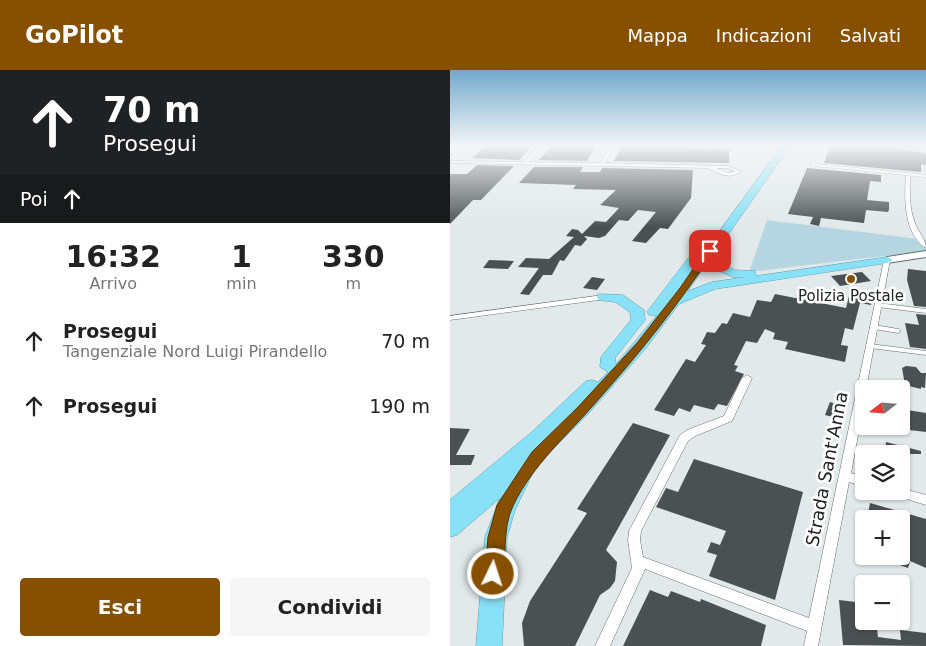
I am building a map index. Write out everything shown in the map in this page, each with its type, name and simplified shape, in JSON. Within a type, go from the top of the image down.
[{"type":"highway","points":[[450,528],[536,456],[604,387],[641,345],[671,305],[677,289],[759,173]]},
{"type":"highway","points":[[450,512],[480,488],[580,397],[710,251],[767,173]]},
{"type":"highway","points":[[710,251],[718,267],[733,273],[745,274],[887,260]]},
{"type":"highway","points":[[671,305],[689,294],[712,286],[887,260]]},
{"type":"highway","points":[[603,297],[618,298],[637,310],[638,320],[608,357],[608,367]]},
{"type":"highway","points":[[489,646],[496,537],[499,521],[505,505],[536,456]]},
{"type":"highway","points":[[450,502],[480,488]]},
{"type":"main road","points":[[887,260],[926,254]]},
{"type":"street","points":[[722,173],[735,173]]},
{"type":"street","points":[[908,175],[907,209],[918,236],[926,246]]},
{"type":"street","name":"Strada Sant'Anna","points":[[811,646],[887,260]]},
{"type":"street","points":[[450,318],[603,297]]},
{"type":"street","points":[[602,646],[637,572],[639,561],[634,540],[635,531],[684,438],[688,434],[728,418],[747,378]]},
{"type":"street","points":[[845,476],[855,479]]},
{"type":"street","points":[[910,495],[926,500]]},
{"type":"street","points":[[639,561],[815,627]]},
{"type":"lane","points":[[888,173],[926,176]]},
{"type":"lane","points":[[878,305],[926,311]]},
{"type":"lane","points":[[874,327],[898,331]]},
{"type":"lane","points":[[870,346],[926,353]]},
{"type":"shaded area","points":[[767,220],[926,240],[926,251],[749,272]]},
{"type":"building","points":[[507,173],[481,200],[473,200],[450,224],[450,174]]},
{"type":"building","points":[[528,173],[693,173],[691,198],[668,229],[660,228],[646,243],[632,241],[656,212],[638,210],[628,221],[619,220],[605,236],[599,238],[584,236],[587,239],[581,246],[575,245],[564,261],[560,260],[552,275],[543,275],[529,295],[520,294],[539,268],[518,267],[526,258],[549,259],[574,237],[566,236],[572,229],[578,230],[582,234],[595,221],[606,222],[619,208],[600,205],[616,190],[573,189],[576,185],[519,183]]},
{"type":"building","points":[[805,173],[881,175],[881,182],[870,181],[867,200],[889,202],[888,212],[866,210],[864,223],[821,218],[819,226],[810,224],[813,217],[788,214]]},
{"type":"building","points":[[489,260],[514,261],[508,269],[483,268]]},
{"type":"building","points":[[908,269],[926,271],[926,307],[914,306],[907,280]]},
{"type":"building","name":"Polizia Postale","points":[[862,272],[871,281],[840,286],[831,276]]},
{"type":"building","points":[[592,277],[605,279],[597,290],[583,288]]},
{"type":"building","points":[[850,292],[873,296],[871,305],[860,303],[853,330],[845,328],[841,345],[848,346],[845,362],[785,349],[788,342],[773,339],[775,333],[765,329],[757,343],[746,341],[734,365],[738,366],[735,371],[744,374],[727,406],[718,404],[714,410],[694,405],[690,412],[679,408],[674,416],[654,410],[686,359],[695,362],[706,345],[701,344],[707,332],[715,333],[722,323],[727,324],[733,313],[750,317],[757,300],[771,302],[775,294],[846,308]]},
{"type":"building","points":[[916,314],[926,315],[926,349],[910,347],[905,323],[919,325]]},
{"type":"building","points":[[906,366],[916,367],[921,373],[926,373],[925,388],[910,386],[910,380],[904,380],[902,368]]},
{"type":"building","points":[[830,402],[839,405],[837,409],[840,410],[837,418],[825,415]]},
{"type":"building","points":[[910,410],[926,413],[926,432],[910,430]]},
{"type":"building","points":[[633,423],[670,435],[606,550],[617,562],[615,581],[610,588],[600,595],[575,646],[524,646],[522,623],[530,601],[587,513],[577,509]]},
{"type":"building","points":[[450,428],[470,429],[456,455],[475,455],[471,465],[450,465]]},
{"type":"building","points":[[886,442],[898,445],[886,445]]},
{"type":"building","points":[[910,448],[921,451],[921,454],[910,454]]},
{"type":"building","points":[[694,459],[803,492],[775,600],[709,576],[717,555],[707,552],[711,542],[720,545],[726,531],[656,507],[666,488],[678,492]]},
{"type":"building","points":[[870,503],[894,510],[869,510]]},
{"type":"building","points":[[910,514],[926,519],[926,568],[910,561]]},
{"type":"building","points":[[650,590],[668,597],[671,591],[700,602],[701,599],[766,625],[761,646],[623,646]]},
{"type":"building","points":[[839,600],[855,602],[855,630],[877,630],[878,637],[901,640],[900,630],[926,633],[926,646],[843,645]]},
{"type":"place","name":"Polizia Postale","points":[[851,279]]},
{"type":"route","points":[[493,574],[499,521],[505,505],[536,456],[582,410],[641,345],[710,251]]}]
